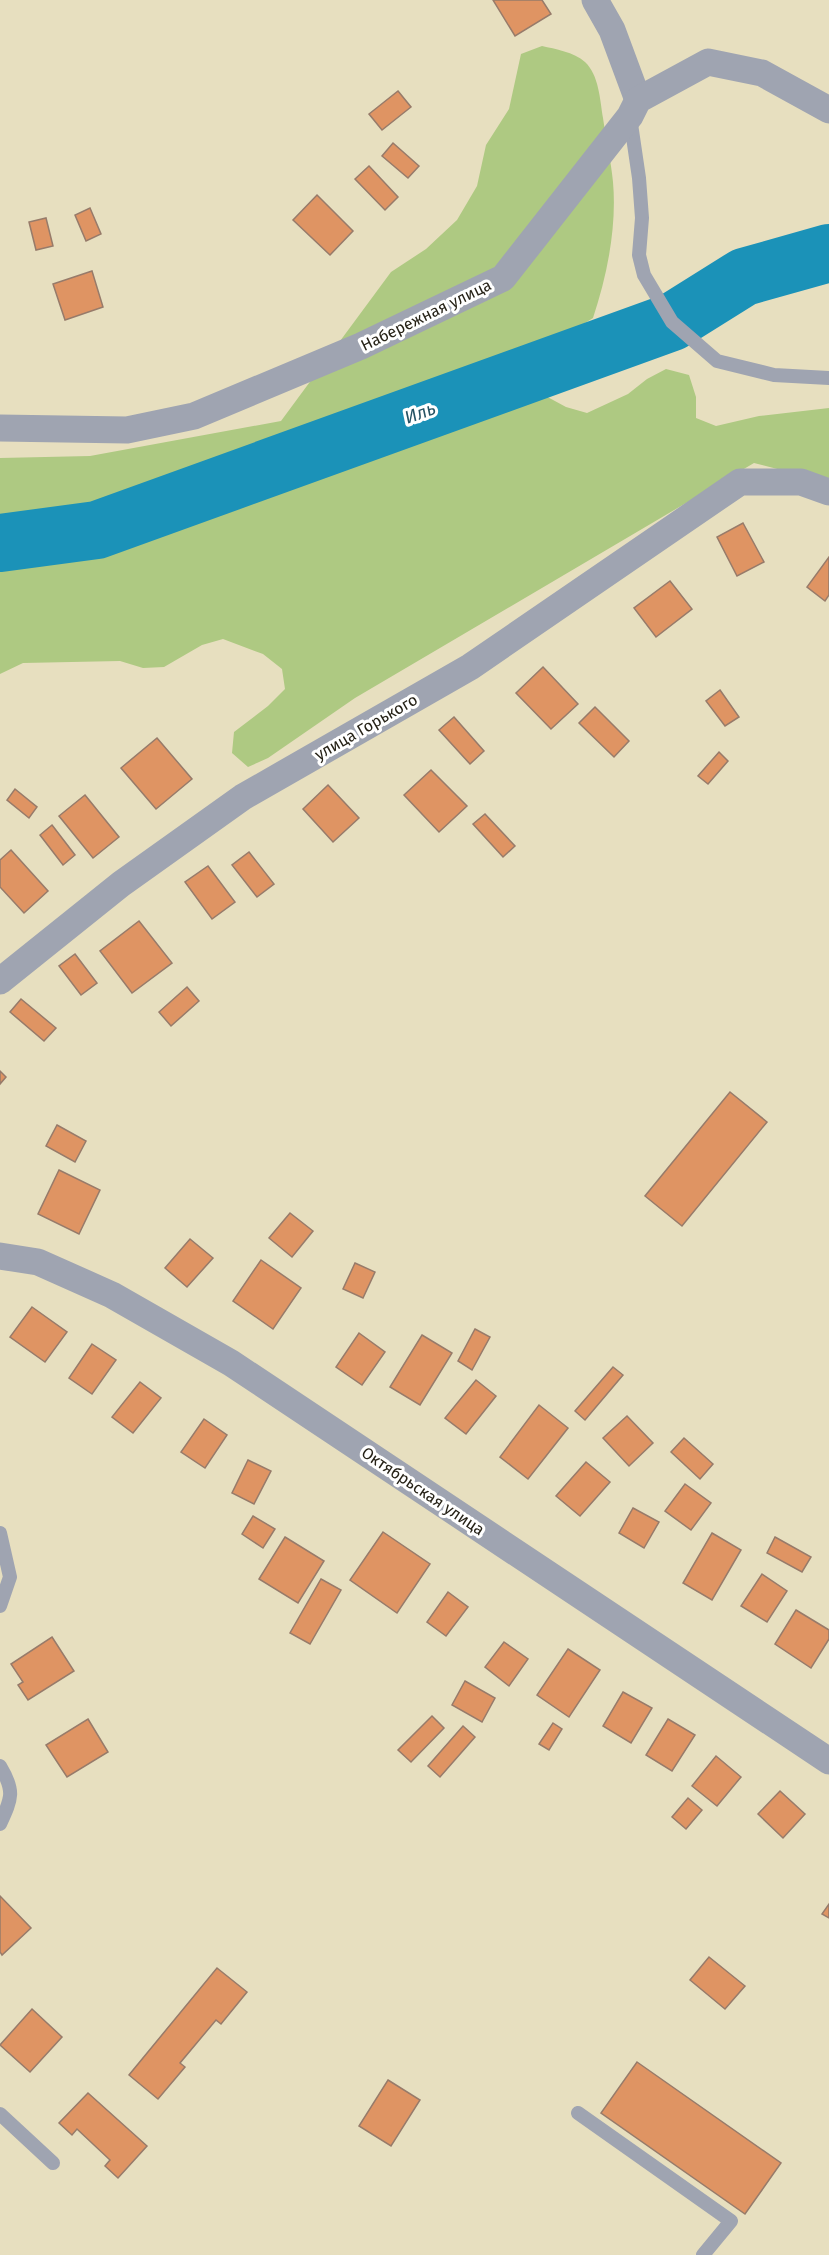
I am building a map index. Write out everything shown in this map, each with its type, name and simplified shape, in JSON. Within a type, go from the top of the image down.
[{"type":"street","points":[[595,0],[612,30],[634,108]]},
{"type":"street","name":"Набережная улица","points":[[0,428],[127,430],[194,416],[361,346],[503,278],[634,108],[708,62],[762,73],[829,110]]},
{"type":"street","name":"улица Горького","points":[[0,981],[121,884],[243,797],[470,667],[740,482],[801,482],[829,492]]},
{"type":"street","name":"Октябрьская улица","points":[[0,1256],[38,1262],[112,1295],[231,1363],[829,1761]]},
{"type":"lane","points":[[634,108],[642,218],[639,255],[644,274],[672,322],[717,361],[774,375],[829,378]]},
{"type":"lane","points":[[0,1533],[10,1577],[0,1606]]},
{"type":"lane","points":[[0,1767],[10,1784],[10,1804],[0,1824]]},
{"type":"lane","points":[[578,2113],[731,2221],[704,2255]]},
{"type":"lane","points":[[0,2114],[53,2163]]},
{"type":"green space","points":[[542,46],[564,51],[585,62],[590,67],[596,81],[611,166],[614,216],[607,268],[593,318],[553,343],[531,349],[517,366],[529,387],[566,407],[587,413],[628,394],[647,379],[666,369],[689,375],[696,397],[696,418],[716,426],[759,416],[829,408],[829,478],[808,477],[754,463],[355,698],[268,758],[248,767],[232,753],[234,732],[268,706],[285,689],[282,669],[263,654],[223,639],[202,645],[164,667],[143,668],[120,661],[23,663],[0,674],[0,458],[90,456],[281,421],[391,272],[426,249],[457,220],[477,186],[486,145],[509,109],[521,54]]},
{"type":"building","points":[[493,0],[542,0],[551,14],[515,36]]},
{"type":"building","points":[[398,91],[411,107],[382,130],[369,114]]},
{"type":"building","points":[[393,143],[419,166],[408,178],[382,156]]},
{"type":"building","points":[[369,166],[398,197],[385,210],[355,179]]},
{"type":"building","points":[[317,195],[353,231],[330,255],[293,220]]},
{"type":"building","points":[[90,208],[101,234],[86,241],[75,215]]},
{"type":"building","points":[[46,218],[53,246],[36,250],[29,222]]},
{"type":"building","points":[[92,271],[103,307],[65,320],[53,284]]},
{"type":"building","points":[[743,523],[764,562],[737,576],[717,537]]},
{"type":"building","points":[[829,557],[829,595],[825,601],[807,587]]},
{"type":"building","points":[[670,581],[692,609],[656,637],[634,608]]},
{"type":"building","points":[[543,667],[578,704],[551,729],[516,693]]},
{"type":"building","points":[[720,690],[739,717],[725,726],[706,701]]},
{"type":"building","points":[[595,707],[629,741],[614,757],[579,723]]},
{"type":"building","points":[[454,717],[484,751],[470,764],[439,730]]},
{"type":"building","points":[[157,738],[192,779],[156,809],[121,768]]},
{"type":"building","points":[[719,752],[728,761],[708,784],[698,776]]},
{"type":"building","points":[[431,770],[467,806],[439,832],[404,795]]},
{"type":"building","points":[[328,785],[359,818],[333,842],[303,809]]},
{"type":"building","points":[[15,789],[37,807],[29,818],[7,800]]},
{"type":"building","points":[[85,795],[119,837],[93,858],[59,816]]},
{"type":"building","points":[[485,814],[515,846],[503,857],[473,824]]},
{"type":"building","points":[[52,825],[75,855],[63,865],[40,835]]},
{"type":"building","points":[[11,850],[48,891],[24,913],[0,887],[0,860]]},
{"type":"building","points":[[249,852],[274,884],[257,897],[232,865]]},
{"type":"building","points":[[208,866],[235,902],[212,919],[185,882]]},
{"type":"building","points":[[139,921],[172,963],[132,993],[100,951]]},
{"type":"building","points":[[75,954],[97,983],[81,995],[59,966]]},
{"type":"building","points":[[187,987],[199,1001],[171,1026],[159,1012]]},
{"type":"building","points":[[21,999],[56,1028],[44,1041],[10,1012]]},
{"type":"building","points":[[0,1071],[6,1077],[0,1084]]},
{"type":"building","points":[[730,1092],[767,1122],[682,1226],[645,1196]]},
{"type":"building","points":[[57,1125],[86,1141],[75,1162],[46,1146]]},
{"type":"building","points":[[59,1170],[100,1190],[79,1234],[38,1214]]},
{"type":"building","points":[[290,1213],[313,1231],[292,1257],[269,1238]]},
{"type":"building","points":[[190,1239],[213,1258],[187,1287],[165,1268]]},
{"type":"building","points":[[261,1260],[301,1288],[273,1329],[233,1301]]},
{"type":"building","points":[[355,1263],[375,1272],[363,1298],[343,1289]]},
{"type":"building","points":[[32,1307],[67,1332],[45,1362],[10,1337]]},
{"type":"building","points":[[475,1329],[490,1337],[472,1370],[458,1361]]},
{"type":"building","points":[[359,1333],[385,1352],[362,1385],[336,1367]]},
{"type":"building","points":[[422,1335],[452,1353],[420,1405],[390,1387]]},
{"type":"building","points":[[92,1344],[116,1360],[92,1394],[69,1378]]},
{"type":"building","points":[[613,1367],[623,1375],[585,1420],[575,1411]]},
{"type":"building","points":[[476,1380],[496,1396],[466,1434],[445,1418]]},
{"type":"building","points":[[140,1382],[161,1398],[133,1433],[112,1417]]},
{"type":"building","points":[[539,1405],[568,1428],[528,1479],[500,1457]]},
{"type":"building","points":[[627,1416],[653,1443],[629,1466],[603,1438]]},
{"type":"building","points":[[204,1419],[227,1435],[205,1468],[181,1452]]},
{"type":"building","points":[[684,1438],[713,1464],[700,1479],[671,1452]]},
{"type":"building","points":[[248,1460],[271,1471],[254,1504],[232,1493]]},
{"type":"building","points":[[586,1462],[610,1482],[580,1516],[556,1496]]},
{"type":"building","points":[[685,1484],[711,1503],[691,1530],[665,1511]]},
{"type":"building","points":[[633,1508],[659,1522],[644,1548],[619,1533]]},
{"type":"building","points":[[253,1516],[275,1529],[263,1548],[242,1534]]},
{"type":"building","points":[[383,1532],[430,1564],[397,1613],[350,1580]]},
{"type":"building","points":[[712,1533],[741,1550],[712,1600],[683,1583]]},
{"type":"building","points":[[285,1537],[324,1561],[298,1603],[259,1579]]},
{"type":"building","points":[[775,1537],[811,1557],[802,1572],[767,1553]]},
{"type":"building","points":[[762,1574],[787,1591],[767,1622],[741,1606]]},
{"type":"building","points":[[321,1579],[341,1590],[310,1644],[290,1633]]},
{"type":"building","points":[[448,1592],[468,1607],[446,1636],[427,1622]]},
{"type":"building","points":[[796,1610],[829,1630],[829,1639],[811,1668],[775,1644]]},
{"type":"building","points":[[52,1637],[74,1671],[28,1700],[18,1685],[23,1682],[11,1664]]},
{"type":"building","points":[[504,1642],[528,1659],[509,1686],[485,1667]]},
{"type":"building","points":[[568,1649],[600,1670],[569,1717],[537,1695]]},
{"type":"building","points":[[465,1681],[495,1698],[482,1722],[452,1705]]},
{"type":"building","points":[[623,1692],[652,1708],[631,1743],[603,1726]]},
{"type":"building","points":[[432,1716],[444,1728],[411,1762],[398,1750]]},
{"type":"building","points":[[88,1719],[108,1752],[67,1777],[46,1745]]},
{"type":"building","points":[[668,1719],[695,1735],[672,1771],[646,1755]]},
{"type":"building","points":[[553,1723],[562,1729],[549,1750],[539,1744]]},
{"type":"building","points":[[463,1726],[475,1737],[440,1777],[428,1766]]},
{"type":"building","points":[[716,1756],[741,1777],[717,1806],[692,1786]]},
{"type":"building","points":[[780,1791],[805,1814],[783,1838],[758,1814]]},
{"type":"building","points":[[688,1798],[702,1810],[686,1829],[672,1817]]},
{"type":"building","points":[[0,1896],[31,1928],[2,1955],[0,1952]]},
{"type":"building","points":[[829,1904],[829,1918],[822,1914]]},
{"type":"building","points":[[709,1957],[745,1986],[725,2009],[690,1980]]},
{"type":"building","points":[[217,1968],[247,1992],[221,2024],[216,2020],[180,2063],[185,2067],[158,2099],[129,2075]]},
{"type":"building","points":[[32,2009],[62,2037],[30,2072],[0,2045]]},
{"type":"building","points":[[637,2062],[781,2163],[745,2214],[601,2113]]},
{"type":"building","points":[[388,2080],[420,2100],[391,2146],[359,2126]]},
{"type":"building","points":[[88,2093],[147,2146],[118,2178],[105,2166],[110,2160],[77,2129],[72,2135],[59,2123]]},
{"type":"waterway","name":"Иль","points":[[0,543],[97,530],[672,322],[744,277],[829,253]]}]
